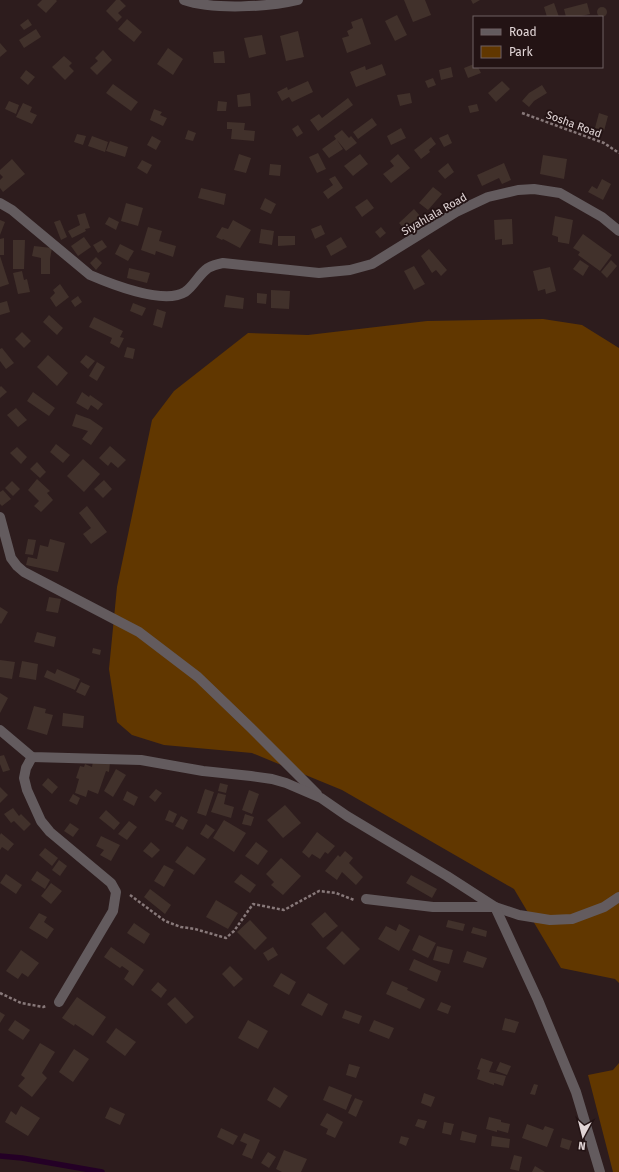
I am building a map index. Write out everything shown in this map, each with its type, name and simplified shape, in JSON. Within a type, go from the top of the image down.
[{"type":"street","points":[[184,0],[210,6],[229,7],[278,4],[298,0]]},
{"type":"street","name":"Siyahlala Road","points":[[0,203],[12,210],[90,275],[137,292],[166,297],[174,297],[184,293],[208,268],[223,263],[319,273],[350,270],[372,264],[456,212],[488,197],[518,190],[560,193],[602,217],[619,231]]},
{"type":"street","points":[[0,517],[11,558],[24,572],[139,632],[198,677],[321,798],[347,816],[495,907],[519,915],[550,920],[572,919],[604,907],[619,897]]},
{"type":"street","points":[[0,730],[32,757],[141,760],[203,771],[272,779],[286,783],[321,798]]},
{"type":"street","points":[[32,757],[26,768],[24,778],[27,790],[41,821],[50,832],[111,883],[116,892],[113,911],[59,1002]]},
{"type":"street","points":[[366,899],[433,908],[495,907]]},
{"type":"street","points":[[495,907],[538,1000],[576,1092],[600,1172]]},
{"type":"path","name":"Sosha Road","points":[[522,113],[604,143],[619,153]]},
{"type":"path","points":[[116,892],[132,896],[165,921],[181,927],[195,929],[226,938],[234,931],[254,904],[284,910],[319,891],[336,893],[352,901],[366,899]]},
{"type":"path","points":[[0,993],[21,1003],[43,1007],[59,1002]]},
{"type":"green space","points":[[543,319],[582,325],[619,348],[619,983],[615,979],[561,968],[514,889],[342,790],[252,753],[164,745],[132,735],[117,722],[109,669],[117,587],[152,420],[174,391],[248,333],[308,335],[427,321]]},
{"type":"green space","points":[[619,1063],[619,1172],[613,1172],[588,1075],[613,1070]]},
{"type":"building","points":[[42,0],[57,1],[46,13],[37,5]]},
{"type":"building","points":[[116,0],[120,0],[126,6],[118,13],[122,17],[117,22],[106,11]]},
{"type":"building","points":[[404,0],[425,0],[431,15],[413,22]]},
{"type":"building","points":[[471,0],[480,0],[473,4]]},
{"type":"building","points":[[554,3],[559,16],[547,16],[544,7]]},
{"type":"building","points":[[587,3],[590,14],[581,16],[566,16],[564,9]]},
{"type":"building","points":[[604,7],[607,10],[606,16],[598,16],[598,8]]},
{"type":"building","points":[[397,15],[407,35],[395,41],[385,21]]},
{"type":"building","points":[[362,18],[371,44],[347,53],[342,38],[349,36],[347,31],[353,28],[351,22]]},
{"type":"building","points":[[28,19],[32,25],[24,30],[20,25]]},
{"type":"building","points":[[127,19],[142,32],[134,42],[118,29]]},
{"type":"building","points":[[36,29],[41,37],[24,48],[19,40]]},
{"type":"building","points":[[298,31],[304,57],[286,61],[280,36]]},
{"type":"building","points":[[262,35],[266,54],[249,58],[244,38]]},
{"type":"building","points":[[0,43],[7,51],[0,57]]},
{"type":"building","points":[[168,48],[183,59],[173,75],[157,64]]},
{"type":"building","points":[[103,50],[112,60],[97,75],[90,68],[98,61],[95,58]]},
{"type":"building","points":[[224,51],[225,63],[214,63],[213,52]]},
{"type":"building","points":[[64,56],[72,63],[69,66],[74,71],[65,80],[52,67]]},
{"type":"building","points":[[382,64],[386,75],[356,87],[350,72],[365,66],[366,70]]},
{"type":"building","points":[[473,64],[473,68],[478,68],[481,73],[468,78],[464,68]]},
{"type":"building","points":[[451,67],[453,77],[441,80],[439,70]]},
{"type":"building","points":[[26,70],[35,77],[28,85],[20,78]]},
{"type":"building","points":[[433,78],[436,85],[428,88],[425,81]]},
{"type":"building","points":[[308,81],[313,92],[292,102],[289,97],[282,101],[277,92],[287,87],[288,90]]},
{"type":"building","points":[[502,81],[510,89],[496,102],[488,93]]},
{"type":"building","points":[[113,84],[138,102],[131,111],[106,93]]},
{"type":"building","points":[[542,85],[547,93],[534,101],[529,107],[522,101],[529,93]]},
{"type":"building","points":[[250,93],[251,106],[238,107],[237,95]]},
{"type":"building","points":[[410,93],[412,103],[400,106],[397,95]]},
{"type":"building","points":[[348,98],[353,105],[318,131],[310,120],[319,114],[322,118]]},
{"type":"building","points":[[9,101],[19,105],[16,114],[5,109]]},
{"type":"building","points":[[218,101],[227,102],[226,111],[217,111]]},
{"type":"building","points":[[23,103],[32,107],[30,112],[37,115],[32,124],[16,117]]},
{"type":"building","points":[[477,104],[479,111],[470,113],[468,106]]},
{"type":"building","points":[[154,109],[162,112],[160,115],[167,118],[163,126],[150,120]]},
{"type":"building","points":[[599,113],[608,116],[604,131],[595,128]]},
{"type":"building","points":[[372,118],[377,125],[358,139],[353,132]]},
{"type":"building","points":[[227,122],[245,123],[244,130],[255,131],[254,141],[231,139],[232,129],[227,129]]},
{"type":"building","points":[[298,125],[303,133],[297,137],[292,129]]},
{"type":"building","points":[[401,128],[406,138],[391,145],[387,136]]},
{"type":"building","points":[[188,130],[196,133],[193,141],[185,139]]},
{"type":"building","points":[[342,130],[349,138],[351,136],[357,143],[346,151],[337,140],[343,149],[329,158],[322,149],[336,139],[334,136]]},
{"type":"building","points":[[77,134],[86,136],[83,145],[74,142]]},
{"type":"building","points":[[448,134],[452,143],[444,147],[439,138]]},
{"type":"building","points":[[92,136],[108,142],[105,152],[88,146]]},
{"type":"building","points":[[152,136],[161,141],[156,150],[147,145]]},
{"type":"building","points":[[431,137],[436,144],[429,150],[430,152],[421,159],[414,150]]},
{"type":"building","points":[[110,141],[128,147],[125,157],[106,151]]},
{"type":"building","points":[[318,153],[326,169],[317,173],[309,157]]},
{"type":"building","points":[[239,154],[251,158],[246,173],[234,170]]},
{"type":"building","points":[[360,154],[368,164],[353,176],[344,166]]},
{"type":"building","points":[[398,154],[410,168],[391,183],[383,174],[394,166],[390,161]]},
{"type":"building","points":[[543,155],[567,159],[564,179],[540,174]]},
{"type":"building","points":[[12,159],[25,174],[3,192],[0,188],[0,180],[3,177],[0,174],[0,170]]},
{"type":"building","points":[[142,160],[152,165],[147,174],[137,168]]},
{"type":"building","points":[[448,163],[454,172],[445,179],[438,171]]},
{"type":"building","points":[[504,163],[511,180],[502,184],[499,178],[482,186],[477,175]]},
{"type":"building","points":[[270,164],[281,165],[280,176],[269,175]]},
{"type":"building","points":[[335,176],[343,188],[328,199],[323,192],[333,185],[329,179]]},
{"type":"building","points":[[602,179],[611,184],[603,200],[588,192],[592,186],[597,189]]},
{"type":"building","points":[[433,187],[442,194],[428,210],[419,203]]},
{"type":"building","points":[[201,188],[226,194],[224,205],[198,198]]},
{"type":"building","points":[[265,198],[276,204],[271,214],[260,209]]},
{"type":"building","points":[[367,199],[374,208],[362,217],[355,207]]},
{"type":"building","points":[[126,203],[143,208],[138,226],[121,221]]},
{"type":"building","points":[[414,209],[421,217],[406,231],[399,223]]},
{"type":"building","points":[[85,213],[90,228],[85,229],[86,231],[72,238],[68,231],[80,225],[77,215]]},
{"type":"building","points":[[555,216],[573,220],[569,244],[558,242],[558,237],[552,235]]},
{"type":"building","points":[[109,217],[119,222],[116,230],[105,224]]},
{"type":"building","points":[[512,219],[513,244],[502,245],[502,239],[495,240],[494,220]]},
{"type":"building","points":[[0,220],[5,222],[0,235]]},
{"type":"building","points":[[60,220],[67,237],[61,240],[54,222]]},
{"type":"building","points":[[233,220],[251,230],[240,248],[216,237],[222,227],[228,229]]},
{"type":"building","points":[[321,225],[325,234],[315,239],[311,229]]},
{"type":"building","points":[[148,227],[162,231],[159,241],[176,246],[173,257],[156,251],[155,255],[141,250]]},
{"type":"building","points":[[381,227],[386,233],[380,238],[375,232]]},
{"type":"building","points":[[261,229],[274,231],[272,245],[259,243]]},
{"type":"building","points":[[583,234],[612,255],[600,271],[578,255],[580,252],[573,248]]},
{"type":"building","points":[[278,236],[295,236],[295,245],[278,246]]},
{"type":"building","points":[[84,237],[91,247],[78,256],[71,246]]},
{"type":"building","points":[[341,237],[347,247],[331,256],[326,246]]},
{"type":"building","points":[[4,238],[4,255],[0,255],[0,239]]},
{"type":"building","points":[[13,240],[25,240],[24,269],[13,269]]},
{"type":"building","points":[[102,240],[107,247],[98,253],[93,245]]},
{"type":"building","points":[[120,244],[134,251],[128,261],[115,254]]},
{"type":"building","points":[[34,246],[52,248],[50,274],[41,274],[41,258],[32,256]]},
{"type":"building","points":[[429,249],[447,270],[441,276],[436,270],[432,273],[421,256]]},
{"type":"building","points":[[0,256],[9,284],[0,287]]},
{"type":"building","points":[[96,257],[102,263],[96,270],[90,263]]},
{"type":"building","points":[[580,260],[589,266],[583,276],[573,269]]},
{"type":"building","points":[[611,260],[617,266],[607,278],[601,272]]},
{"type":"building","points":[[414,266],[425,284],[414,290],[404,271]]},
{"type":"building","points":[[550,267],[556,291],[546,294],[545,289],[538,291],[533,271]]},
{"type":"building","points":[[129,268],[150,273],[147,283],[127,278]]},
{"type":"building","points":[[22,271],[24,280],[27,279],[30,292],[18,294],[13,273]]},
{"type":"building","points":[[60,284],[69,297],[56,307],[50,298],[55,293],[53,290]]},
{"type":"building","points":[[271,290],[290,291],[289,309],[271,308]]},
{"type":"building","points":[[257,293],[267,294],[266,304],[257,303]]},
{"type":"building","points":[[226,295],[244,298],[243,309],[224,307]]},
{"type":"building","points":[[78,296],[82,302],[75,307],[71,301]]},
{"type":"building","points":[[7,301],[10,312],[0,315],[0,303]]},
{"type":"building","points":[[133,303],[146,308],[142,316],[130,311]]},
{"type":"building","points":[[157,309],[166,312],[162,328],[153,325]]},
{"type":"building","points":[[49,315],[63,328],[57,335],[43,322]]},
{"type":"building","points":[[94,317],[123,331],[120,337],[124,338],[119,348],[110,343],[112,338],[89,327]]},
{"type":"building","points":[[22,332],[31,341],[24,348],[15,339]]},
{"type":"building","points":[[127,347],[135,349],[133,359],[124,357]]},
{"type":"building","points":[[2,348],[14,363],[6,369],[0,361],[0,349]]},
{"type":"building","points":[[48,355],[68,373],[57,386],[37,367]]},
{"type":"building","points":[[86,355],[95,361],[88,369],[80,362]]},
{"type":"building","points":[[97,362],[105,367],[97,381],[89,376]]},
{"type":"building","points":[[1,386],[7,392],[0,398],[0,387]]},
{"type":"building","points":[[33,392],[55,408],[49,416],[27,401]]},
{"type":"building","points":[[82,392],[89,397],[90,395],[103,404],[98,410],[91,405],[88,410],[76,403]]},
{"type":"building","points":[[16,408],[27,420],[18,427],[7,415]]},
{"type":"building","points":[[76,414],[90,419],[103,428],[91,445],[82,439],[88,431],[72,426]]},
{"type":"building","points":[[56,444],[70,455],[63,463],[50,452]]},
{"type":"building","points":[[110,446],[126,460],[118,468],[111,462],[108,466],[99,458]]},
{"type":"building","points":[[17,447],[27,457],[21,464],[10,453]]},
{"type":"building","points":[[83,459],[100,474],[84,492],[67,476]]},
{"type":"building","points":[[37,462],[46,472],[40,478],[30,469]]},
{"type":"building","points":[[37,479],[50,491],[47,493],[53,500],[41,512],[34,506],[39,501],[28,490]]},
{"type":"building","points":[[104,480],[112,489],[103,498],[94,489]]},
{"type":"building","points":[[12,481],[20,489],[13,496],[5,488]]},
{"type":"building","points":[[3,490],[11,499],[2,506],[0,504],[0,492]]},
{"type":"building","points":[[87,506],[107,532],[91,544],[83,534],[91,528],[79,513]]},
{"type":"building","points":[[28,539],[36,540],[33,555],[25,554]]},
{"type":"building","points":[[50,539],[65,543],[58,572],[26,565],[28,557],[37,559],[40,545],[48,547]]},
{"type":"building","points":[[49,597],[61,599],[58,613],[46,611]]},
{"type":"building","points":[[0,607],[8,612],[1,624],[0,623]]},
{"type":"building","points":[[37,632],[56,637],[54,647],[34,642]]},
{"type":"building","points":[[93,648],[101,650],[100,655],[92,653]]},
{"type":"building","points":[[0,660],[15,662],[12,679],[0,677]]},
{"type":"building","points":[[22,661],[38,664],[36,680],[19,677]]},
{"type":"building","points":[[57,669],[80,679],[75,690],[44,677],[47,670],[55,674]]},
{"type":"building","points":[[81,682],[90,686],[85,696],[76,692]]},
{"type":"building","points":[[0,693],[8,698],[0,713]]},
{"type":"building","points":[[34,706],[46,709],[45,713],[53,715],[47,735],[27,729]]},
{"type":"building","points":[[63,713],[84,716],[83,728],[62,726]]},
{"type":"building","points":[[4,755],[10,770],[3,772],[0,764],[0,756]]},
{"type":"building","points":[[93,761],[110,763],[109,772],[106,771],[98,794],[88,790],[86,797],[75,793],[79,779],[76,778],[80,766],[84,767],[85,764],[92,767]]},
{"type":"building","points":[[116,769],[126,775],[113,797],[104,791]]},
{"type":"building","points":[[48,778],[58,787],[52,794],[42,785]]},
{"type":"building","points":[[220,783],[228,785],[226,793],[218,791]]},
{"type":"building","points":[[0,787],[8,795],[0,803]]},
{"type":"building","points":[[156,789],[162,793],[155,802],[149,797]]},
{"type":"building","points":[[205,789],[214,792],[206,816],[197,813]]},
{"type":"building","points":[[249,790],[259,794],[252,814],[242,810]]},
{"type":"building","points":[[127,791],[138,797],[134,806],[123,800]]},
{"type":"building","points":[[218,793],[226,795],[224,804],[234,807],[231,818],[211,812]]},
{"type":"building","points":[[73,794],[80,798],[77,805],[69,801]]},
{"type":"building","points":[[285,805],[301,823],[283,838],[267,820]]},
{"type":"building","points":[[13,808],[19,816],[21,814],[31,824],[24,831],[14,821],[11,823],[4,814]]},
{"type":"building","points":[[106,810],[120,823],[114,830],[99,818]]},
{"type":"building","points":[[169,810],[177,814],[173,823],[165,820]]},
{"type":"building","points":[[245,814],[254,817],[251,826],[242,824]]},
{"type":"building","points":[[181,816],[188,820],[183,830],[175,826]]},
{"type":"building","points":[[224,820],[246,833],[234,852],[213,838]]},
{"type":"building","points":[[129,821],[137,827],[127,840],[118,834]]},
{"type":"building","points":[[70,823],[79,829],[73,837],[64,831]]},
{"type":"building","points":[[206,824],[215,830],[208,839],[200,834]]},
{"type":"building","points":[[317,832],[335,846],[328,854],[325,852],[320,859],[312,854],[309,858],[302,852]]},
{"type":"building","points":[[1,833],[14,844],[8,851],[2,847],[0,850]]},
{"type":"building","points":[[101,836],[120,845],[111,861],[100,855],[104,850],[96,846]]},
{"type":"building","points":[[151,842],[160,850],[152,858],[143,851]]},
{"type":"building","points":[[256,842],[268,851],[258,865],[245,856]]},
{"type":"building","points":[[187,846],[206,859],[194,875],[175,862]]},
{"type":"building","points":[[45,848],[58,858],[52,866],[39,855]]},
{"type":"building","points":[[345,851],[353,858],[349,863],[363,877],[356,885],[342,872],[337,880],[325,871],[338,855],[340,857]]},
{"type":"building","points":[[281,858],[301,876],[283,895],[271,885],[274,882],[266,874]]},
{"type":"building","points":[[59,860],[67,866],[60,876],[52,870]]},
{"type":"building","points":[[164,865],[174,870],[164,887],[154,881]]},
{"type":"building","points":[[37,871],[50,880],[45,889],[31,880]]},
{"type":"building","points":[[6,874],[22,885],[16,894],[0,883]]},
{"type":"building","points":[[241,874],[256,885],[250,893],[234,882]]},
{"type":"building","points":[[411,875],[437,889],[432,898],[406,883]]},
{"type":"building","points":[[51,883],[62,891],[51,904],[41,896]]},
{"type":"building","points":[[150,889],[171,905],[165,914],[144,897]]},
{"type":"building","points":[[216,900],[238,913],[228,929],[206,917]]},
{"type":"building","points":[[325,912],[338,926],[323,938],[311,924]]},
{"type":"building","points":[[39,913],[47,917],[44,922],[54,929],[47,939],[29,928]]},
{"type":"building","points":[[250,920],[267,938],[255,950],[237,932]]},
{"type":"building","points":[[448,920],[465,924],[463,931],[446,927]]},
{"type":"building","points":[[134,923],[150,934],[144,944],[127,933]]},
{"type":"building","points":[[399,924],[410,930],[399,951],[378,939],[386,926],[396,931]]},
{"type":"building","points":[[473,927],[487,931],[486,937],[471,933]]},
{"type":"building","points":[[342,931],[360,949],[344,965],[326,948]]},
{"type":"building","points":[[419,935],[436,943],[428,958],[412,950]]},
{"type":"building","points":[[437,946],[453,950],[449,964],[433,960]]},
{"type":"building","points":[[111,947],[144,970],[133,986],[124,979],[129,971],[122,966],[120,968],[104,957]]},
{"type":"building","points":[[273,947],[278,955],[268,961],[263,953]]},
{"type":"building","points":[[21,950],[39,963],[28,977],[22,973],[18,979],[6,971]]},
{"type":"building","points":[[467,951],[487,958],[483,968],[463,962]]},
{"type":"building","points":[[414,959],[441,971],[437,982],[409,970]]},
{"type":"building","points":[[230,966],[243,979],[234,987],[222,974]]},
{"type":"building","points":[[281,973],[296,982],[289,995],[273,986]]},
{"type":"building","points":[[392,981],[408,988],[407,990],[425,999],[420,1009],[386,994]]},
{"type":"building","points":[[158,982],[167,990],[161,998],[151,990]]},
{"type":"building","points":[[308,993],[328,1004],[322,1016],[301,1005]]},
{"type":"building","points":[[77,997],[106,1017],[93,1036],[75,1024],[74,1026],[62,1018]]},
{"type":"building","points":[[175,997],[194,1017],[186,1024],[167,1004]]},
{"type":"building","points":[[441,1002],[451,1006],[448,1014],[437,1010]]},
{"type":"building","points":[[345,1010],[362,1016],[359,1024],[342,1018]]},
{"type":"building","points":[[0,1012],[5,1015],[0,1023]]},
{"type":"building","points":[[505,1018],[519,1022],[515,1033],[502,1030]]},
{"type":"building","points":[[15,1020],[30,1030],[23,1040],[8,1030]]},
{"type":"building","points":[[248,1020],[268,1031],[258,1049],[238,1038]]},
{"type":"building","points":[[374,1020],[394,1028],[389,1039],[369,1031]]},
{"type":"building","points":[[116,1028],[136,1042],[125,1056],[106,1042]]},
{"type":"building","points":[[40,1043],[55,1052],[42,1073],[47,1078],[32,1097],[18,1086],[25,1078],[21,1075]]},
{"type":"building","points":[[74,1049],[89,1059],[73,1082],[59,1072]]},
{"type":"building","points":[[481,1058],[493,1062],[489,1072],[506,1076],[503,1086],[494,1083],[494,1085],[477,1079],[480,1070],[477,1069]]},
{"type":"building","points":[[500,1062],[511,1066],[507,1075],[496,1071]]},
{"type":"building","points":[[349,1064],[360,1067],[356,1078],[346,1075]]},
{"type":"building","points":[[534,1084],[538,1085],[535,1095],[530,1094]]},
{"type":"building","points":[[329,1086],[352,1095],[346,1110],[323,1100]]},
{"type":"building","points":[[274,1087],[288,1096],[280,1108],[267,1100]]},
{"type":"building","points":[[424,1093],[435,1097],[431,1107],[421,1103]]},
{"type":"building","points":[[355,1098],[363,1101],[356,1117],[348,1113]]},
{"type":"building","points":[[21,1106],[40,1118],[28,1136],[5,1122],[11,1111],[16,1115]]},
{"type":"building","points":[[110,1107],[125,1114],[120,1125],[105,1118]]},
{"type":"building","points":[[327,1113],[343,1122],[335,1138],[326,1134],[328,1129],[320,1125]]},
{"type":"building","points":[[489,1117],[510,1124],[508,1133],[486,1129]]},
{"type":"building","points":[[418,1119],[427,1121],[424,1129],[415,1126]]},
{"type":"building","points":[[444,1122],[454,1124],[451,1135],[442,1133]]},
{"type":"building","points":[[527,1124],[543,1130],[545,1126],[554,1129],[547,1147],[522,1138]]},
{"type":"building","points":[[221,1128],[238,1136],[233,1145],[217,1137]]},
{"type":"building","points":[[462,1131],[477,1135],[475,1143],[460,1140]]},
{"type":"building","points":[[244,1133],[260,1140],[252,1159],[242,1155],[247,1144],[240,1141]]},
{"type":"building","points":[[401,1136],[409,1138],[406,1146],[399,1143]]},
{"type":"building","points":[[492,1136],[510,1139],[509,1148],[491,1146]]},
{"type":"building","points":[[562,1138],[572,1141],[569,1150],[560,1147]]},
{"type":"building","points":[[284,1150],[307,1159],[301,1172],[282,1172],[276,1169]]},
{"type":"building","points":[[268,1152],[276,1157],[269,1168],[261,1163]]},
{"type":"building","points":[[514,1155],[522,1157],[519,1171],[510,1169]]},
{"type":"building","points":[[535,1166],[545,1172],[532,1172]]},
{"type":"waterway","points":[[0,1156],[22,1158],[102,1172]]}]
